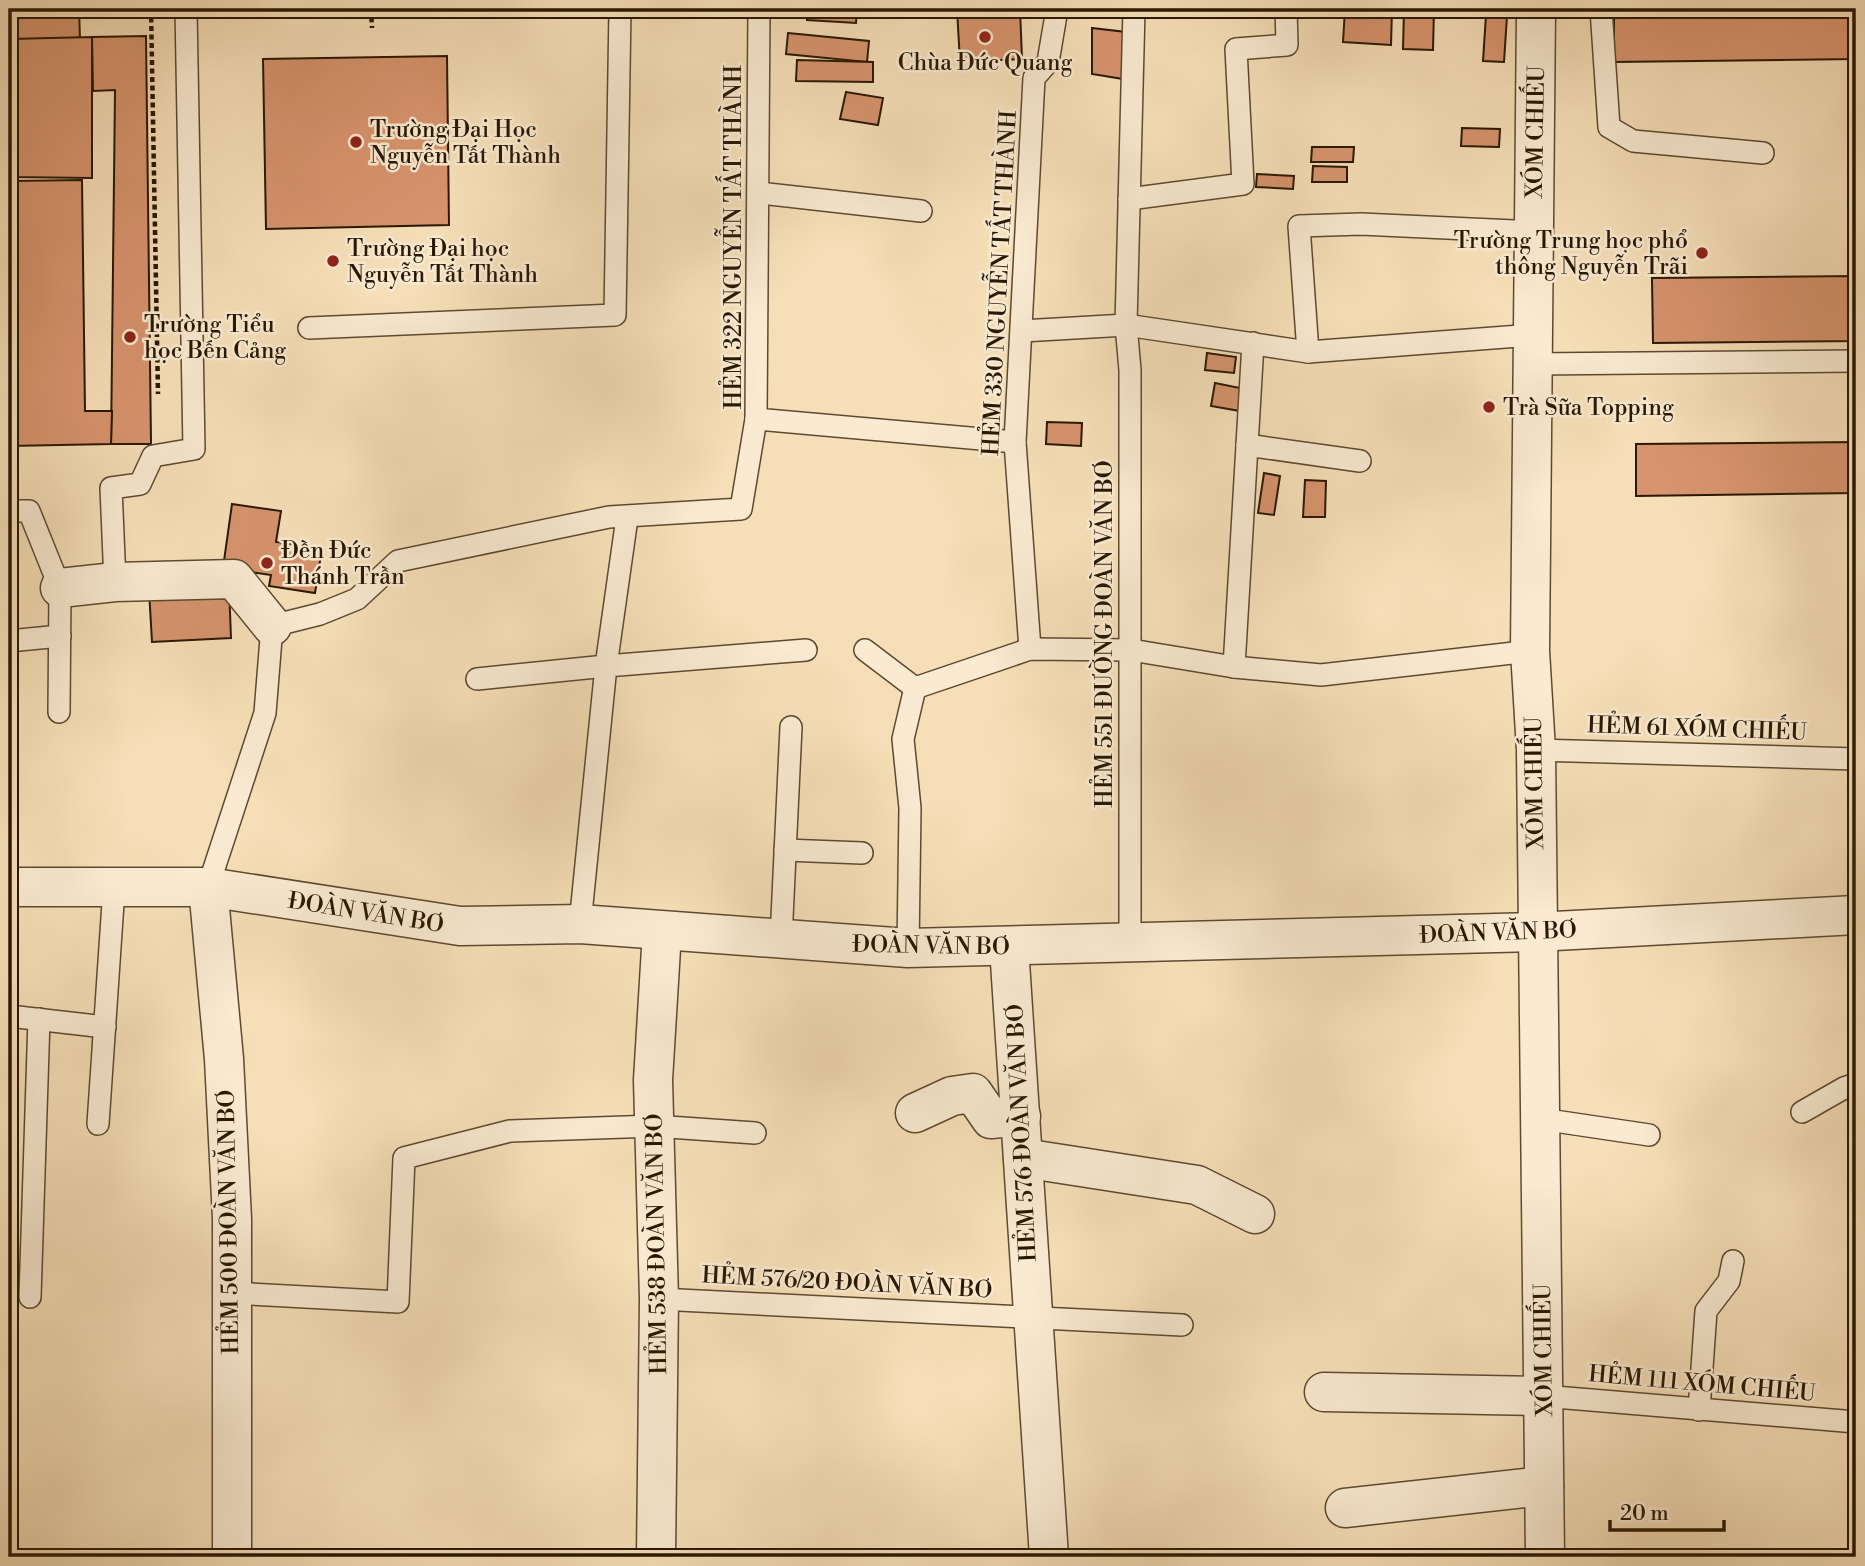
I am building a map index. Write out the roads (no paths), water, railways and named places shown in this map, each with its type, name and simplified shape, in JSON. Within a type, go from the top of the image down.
[{"type":"street","name":"XÓM CHIẾU","points":[[1536,9],[1530,651],[1536,750],[1535,932],[1541,1119],[1545,1557]]},
{"type":"street","points":[[60,588],[115,582],[234,579],[272,626]]},
{"type":"street","name":"ĐOÀN VĂN BƠ","points":[[9,887],[208,887],[460,926],[580,924],[908,948],[1535,932],[1856,915]]},
{"type":"street","name":"HẺM 500 ĐOÀN VĂN BƠ","points":[[208,887],[224,1059],[232,1219],[232,1557]]},
{"type":"street","name":"HẺM 538 ĐOÀN VĂN BƠ","points":[[656,1557],[659,1299],[653,1080],[662,932]]},
{"type":"street","name":"HẺM 576 ĐOÀN VĂN BƠ","points":[[1009,947],[1049,1557]]},
{"type":"street","points":[[915,1113],[952,1096],[973,1093],[991,1119],[1021,1116]]},
{"type":"street","points":[[1023,1158],[1197,1185],[1255,1214]]},
{"type":"street","points":[[1324,1392],[1543,1396]]},
{"type":"street","points":[[1345,1508],[1544,1486]]},
{"type":"lane","points":[[115,582],[111,488],[140,484],[153,456],[194,449],[186,9]]},
{"type":"lane","points":[[310,328],[615,315],[620,9]]},
{"type":"lane","name":"HẺM 322 NGUYỄN TẤT THÀNH","points":[[759,9],[760,193],[756,419],[1015,442]]},
{"type":"lane","name":"HẺM 330 NGUYỄN TẤT THÀNH","points":[[1030,649],[1015,442],[1023,331],[1034,79],[1048,62],[1057,9]]},
{"type":"lane","name":"HẺM 551 ĐƯỜNG ĐOÀN VĂN BƠ","points":[[1130,943],[1131,650],[1129,370],[1126,325],[1134,9]]},
{"type":"lane","points":[[1129,199],[1243,184],[1236,49],[1287,45],[1286,9]]},
{"type":"lane","points":[[1601,9],[1609,127],[1633,141],[1763,153]]},
{"type":"lane","points":[[760,193],[921,211]]},
{"type":"lane","points":[[1308,352],[1299,226],[1361,223],[1534,232]]},
{"type":"lane","points":[[1023,331],[1126,325],[1308,352],[1533,349],[1856,361]]},
{"type":"lane","points":[[1234,667],[1253,343]]},
{"type":"lane","points":[[208,887],[265,713],[272,626],[320,614],[357,599],[398,561],[609,517],[741,509],[756,419]]},
{"type":"lane","points":[[1247,445],[1360,461]]},
{"type":"lane","points":[[9,511],[29,511],[60,588],[60,712]]},
{"type":"lane","points":[[580,924],[606,666],[627,518]]},
{"type":"lane","points":[[9,640],[60,636]]},
{"type":"lane","points":[[915,688],[1030,649],[1131,650],[1234,667],[1321,675],[1530,651]]},
{"type":"lane","points":[[477,679],[806,650]]},
{"type":"lane","points":[[864,650],[915,688]]},
{"type":"lane","points":[[908,948],[911,808],[903,739],[915,688]]},
{"type":"lane","points":[[780,939],[791,727]]},
{"type":"lane","name":"HẺM 61 XÓM CHIẾU","points":[[1536,750],[1856,759]]},
{"type":"lane","points":[[785,850],[862,853]]},
{"type":"lane","points":[[98,1124],[114,888]]},
{"type":"lane","points":[[9,1016],[105,1027]]},
{"type":"lane","points":[[30,1297],[39,1019]]},
{"type":"lane","points":[[1802,1112],[1856,1084]]},
{"type":"lane","points":[[1541,1119],[1649,1135]]},
{"type":"lane","points":[[231,1293],[398,1301],[404,1158],[510,1131],[654,1126],[755,1133]]},
{"type":"lane","points":[[1699,1409],[1706,1311],[1729,1282],[1733,1261]]},
{"type":"lane","name":"HẺM 576/20 ĐOÀN VĂN BƠ","points":[[659,1299],[1032,1319]]},
{"type":"lane","points":[[1032,1319],[1182,1325]]},
{"type":"lane","name":"HẺM 111 XÓM CHIẾU","points":[[1543,1396],[1856,1422]]},
{"type":"place","name":"Chùa Đức Quang","points":[[985,37]]},
{"type":"place","name":"Trường Đại Học Nguyễn Tất Thành","points":[[356,142]]},
{"type":"place","name":"Trường Trung học phổ thông Nguyễn Trãi","points":[[1702,253]]},
{"type":"place","name":"Trường Đại học Nguyễn Tất Thành","points":[[333,261]]},
{"type":"place","name":"Trường Tiểu học Bến Cảng","points":[[130,337]]},
{"type":"place","name":"Trà Sữa Topping","points":[[1489,407]]},
{"type":"place","name":"Đền Đức Thánh Trần","points":[[267,563]]}]
